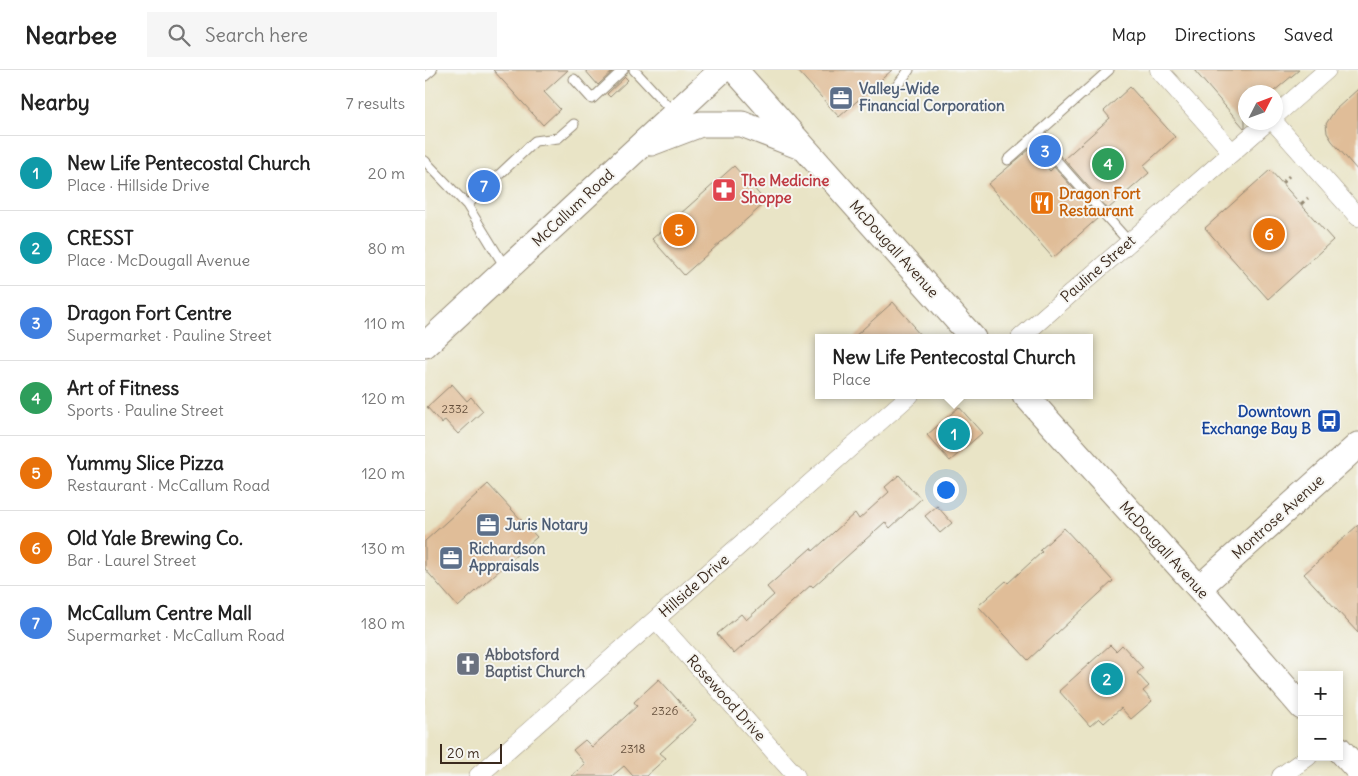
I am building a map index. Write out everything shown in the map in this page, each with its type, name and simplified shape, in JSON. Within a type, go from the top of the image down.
[{"type":"street","name":"McCallum Road","points":[[425,345],[722,70]]},
{"type":"street","name":"McDougall Avenue","points":[[735,70],[969,334]]},
{"type":"street","points":[[1159,70],[1232,152]]},
{"type":"street","points":[[1283,108],[1327,70]]},
{"type":"street","points":[[637,148],[701,124],[742,124],[805,148]]},
{"type":"street","name":"Pauline Street","points":[[1025,334],[1258,130]]},
{"type":"street","points":[[1281,130],[1358,217]]},
{"type":"street","name":"Hillside Drive","points":[[478,776],[906,399]]},
{"type":"street","name":"McDougall Avenue","points":[[1029,399],[1199,588],[1298,702]]},
{"type":"street","name":"Montrose Avenue","points":[[1199,588],[1358,445]]},
{"type":"street","name":"Rosewood Drive","points":[[656,620],[796,776]]},
{"type":"street","points":[[1343,753],[1358,770]]},
{"type":"street","points":[[1281,776],[1302,761]]},
{"type":"lane","points":[[425,76],[432,70]]},
{"type":"lane","points":[[574,79],[592,99],[623,70]]},
{"type":"lane","points":[[634,70],[675,114]]},
{"type":"lane","points":[[896,87],[909,70]]},
{"type":"lane","points":[[1008,160],[1109,70]]},
{"type":"lane","points":[[467,205],[535,141],[558,138],[574,124]]},
{"type":"lane","points":[[1035,136],[1129,242]]},
{"type":"lane","points":[[425,160],[467,205],[507,269]]},
{"type":"path","points":[[1281,183],[1289,176]]},
{"type":"path","points":[[1301,204],[1308,198]]},
{"type":"building","points":[[493,70],[568,70],[544,92],[560,109],[543,125]]},
{"type":"building","points":[[585,70],[614,70],[598,85]]},
{"type":"building","name":"Valley-Wide Financial Corporation","points":[[797,70],[892,70],[839,117]]},
{"type":"building","points":[[1194,70],[1299,70],[1281,85],[1238,85],[1238,121]]},
{"type":"building","points":[[625,77],[628,80],[610,97],[607,94]]},
{"type":"building","points":[[1130,87],[1175,137],[1143,166],[1149,173],[1108,209],[1064,159],[1110,118],[1104,111]]},
{"type":"building","points":[[1358,89],[1358,171],[1332,141],[1327,133],[1326,124],[1335,110]]},
{"type":"building","name":"Dragon Fort Restaurant","points":[[1030,149],[1050,171],[1054,167],[1099,217],[1053,258],[988,184]]},
{"type":"building","points":[[734,166],[766,202],[684,275],[652,239]]},
{"type":"building","points":[[1270,170],[1333,240],[1268,299],[1205,228]]},
{"type":"building","points":[[893,302],[919,334],[857,334]]},
{"type":"building","points":[[452,384],[467,401],[471,397],[483,411],[458,434],[445,420],[442,424],[427,407]]},
{"type":"building","points":[[959,407],[982,433],[950,461],[927,435]]},
{"type":"building","points":[[899,475],[921,499],[890,528],[885,522],[813,587],[811,585],[734,654],[717,634],[741,614],[746,620],[774,595],[767,587],[811,548],[813,551],[855,513],[859,519],[889,492],[885,487]]},
{"type":"building","points":[[488,484],[537,537],[458,607],[425,569],[425,541]]},
{"type":"building","points":[[937,506],[952,523],[940,533],[925,516]]},
{"type":"building","points":[[1358,525],[1358,633],[1304,574]]},
{"type":"building","points":[[1064,528],[1113,581],[1028,660],[978,606],[1006,581],[1008,583],[1042,552],[1040,550]]},
{"type":"building","points":[[1110,645],[1116,651],[1122,645],[1143,668],[1137,673],[1149,686],[1143,691],[1152,701],[1131,719],[1121,708],[1104,723],[1099,718],[1090,726],[1059,691]]},
{"type":"building","points":[[659,679],[696,720],[660,753],[666,758],[646,776],[633,776],[624,766],[612,776],[571,776],[585,764],[573,750],[585,740],[592,747],[637,706],[634,702]]},
{"type":"place","name":"Valley-Wide Financial Corporation","points":[[841,98]]},
{"type":"place","name":"Dragon Fort Centre","points":[[1045,151]]},
{"type":"place","name":"Art of Fitness","points":[[1108,164]]},
{"type":"place","name":"McCallum Centre Mall","points":[[484,186]]},
{"type":"place","name":"The Medicine Shoppe","points":[[724,190]]},
{"type":"place","name":"Dragon Fort Restaurant","points":[[1042,203]]},
{"type":"place","name":"Yummy Slice Pizza","points":[[679,230]]},
{"type":"place","name":"Old Yale Brewing Co.","points":[[1269,234]]},
{"type":"place","name":"Downtown Exchange Bay B","points":[[1329,421]]},
{"type":"place","name":"New Life Pentecostal Church","points":[[954,434]]},
{"type":"place","name":"Juris Notary","points":[[488,525]]},
{"type":"place","name":"Richardson Appraisals","points":[[451,558]]},
{"type":"place","name":"Abbotsford Baptist Church","points":[[468,664]]},
{"type":"place","name":"CRESST","points":[[1107,679]]}]
